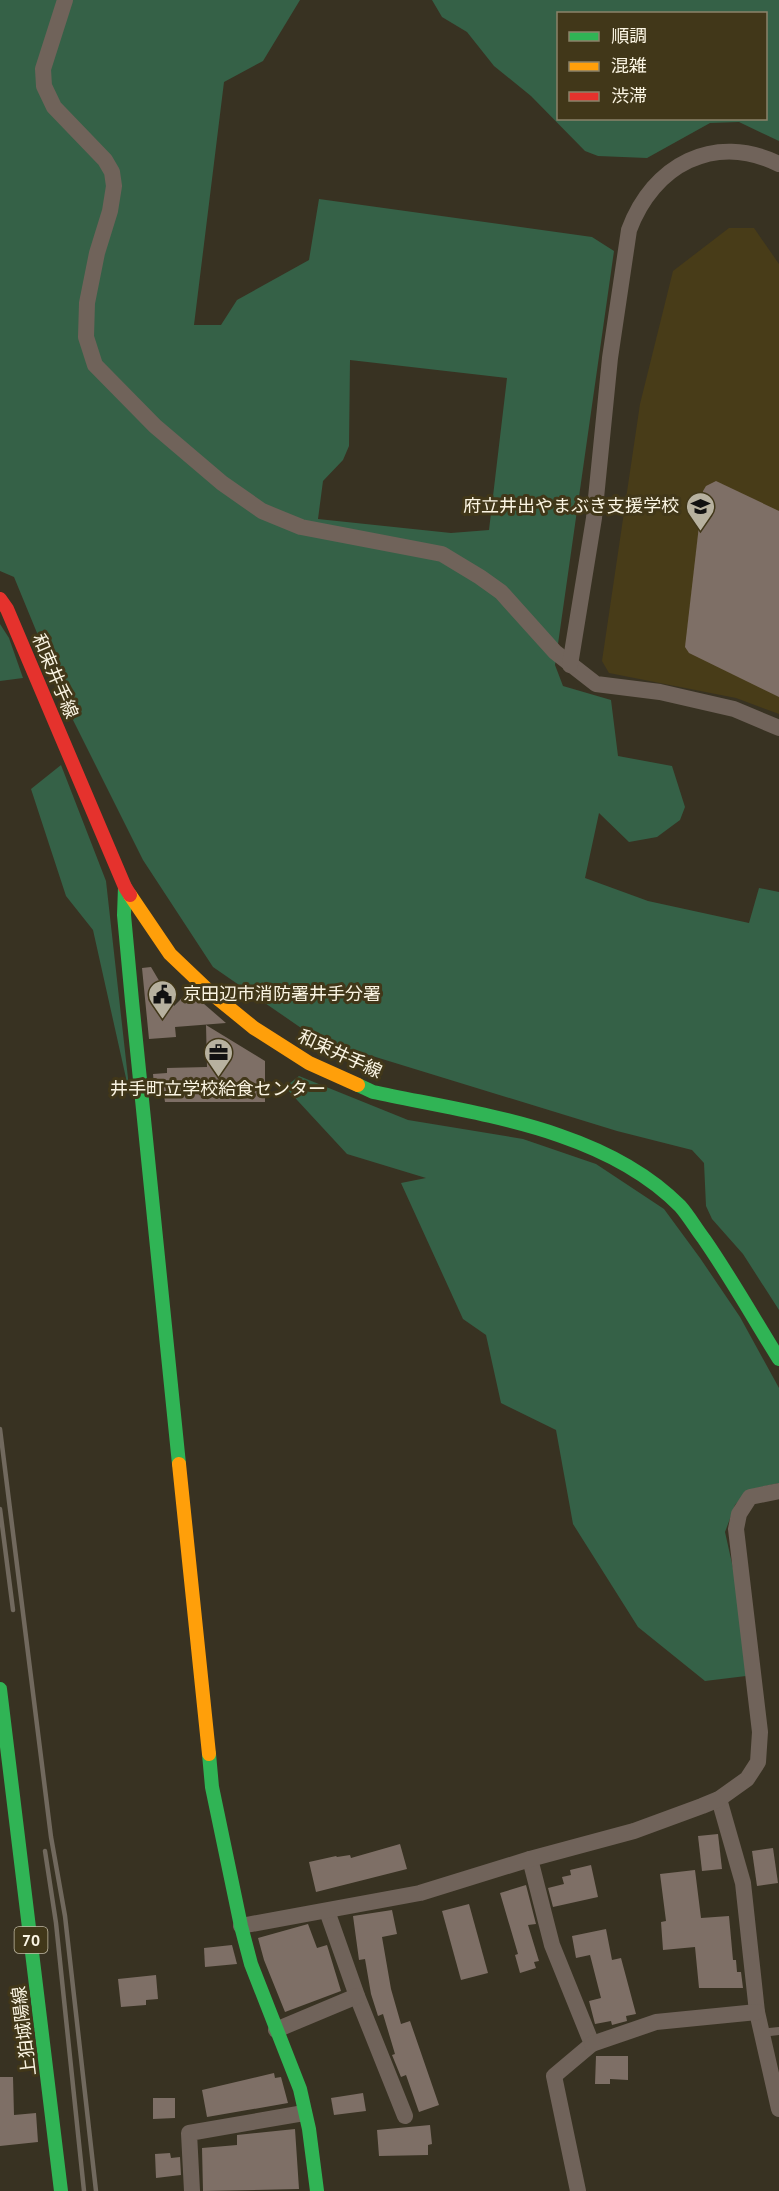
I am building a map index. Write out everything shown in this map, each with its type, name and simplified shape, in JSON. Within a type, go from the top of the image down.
[{"type":"main road","name":"和束井手線","points":[[0,599],[7,609],[125,887],[171,954],[211,993],[254,1028],[309,1063],[373,1092],[530,1126],[588,1146],[640,1172],[681,1207],[716,1257],[779,1359]]},
{"type":"main road","points":[[125,887],[124,915],[133,1012],[212,1787],[241,1926],[254,1975],[300,2088],[309,2129],[317,2191]]},
{"type":"main road","name":"上狛城陽線","points":[[0,1689],[61,2191]]},
{"type":"street","points":[[65,0],[43,69],[44,86],[54,106],[105,160],[112,172],[114,186],[87,303],[86,337],[95,365],[155,426],[222,483],[262,511],[301,527],[442,554],[501,592],[555,652],[596,684],[660,692],[734,709],[779,728]]},
{"type":"street","points":[[570,665],[594,518],[610,358],[628,238],[635,214],[643,199],[666,174],[695,158],[727,152],[742,153],[756,155],[779,164]]},
{"type":"street","points":[[241,1926],[420,1893],[530,1859],[634,1831],[719,1799],[747,1779],[758,1762],[760,1732],[736,1529],[739,1514],[750,1497],[779,1491]]},
{"type":"street","points":[[719,1799],[743,1884],[757,2012],[779,2109]]},
{"type":"street","points":[[530,1859],[552,1945],[592,2044]]},
{"type":"street","points":[[327,1911],[357,1996],[405,2116]]},
{"type":"street","points":[[276,2030],[357,1996]]},
{"type":"street","points":[[578,2191],[554,2076],[592,2044],[656,2022],[757,2012]]},
{"type":"street","points":[[192,2191],[189,2133],[304,2113]]},
{"type":"lane","points":[[762,2032],[779,2031]]},
{"type":"shaded area","name":"府立井出やまぶき支援学校","points":[[729,228],[754,228],[779,264],[779,714],[736,698],[609,673],[602,661],[640,404],[673,271]]},
{"type":"green space","points":[[0,0],[300,0],[263,61],[224,82],[194,325],[221,325],[237,300],[309,260],[319,199],[592,237],[614,251],[555,665],[563,686],[611,700],[618,756],[672,766],[685,807],[680,820],[657,837],[629,842],[599,813],[585,878],[648,901],[749,923],[759,888],[779,892],[779,1310],[743,1254],[712,1219],[706,1206],[704,1163],[692,1150],[617,1131],[317,1039],[213,967],[143,860],[72,718],[14,577],[0,571]],"holes":[[[350,360],[507,378],[489,530],[451,533],[318,519],[323,481],[343,460],[349,446]]]},
{"type":"green space","points":[[432,0],[779,0],[779,141],[739,122],[710,123],[647,158],[598,156],[585,151],[531,96],[494,66],[467,32],[442,17]]},
{"type":"green space","points":[[0,624],[9,638],[23,678],[0,681]]},
{"type":"green space","points":[[61,765],[106,881],[130,1096],[93,930],[66,896],[31,789]]},
{"type":"green space","points":[[299,1076],[408,1120],[523,1139],[596,1164],[664,1209],[740,1317],[779,1388],[779,1483],[748,1490],[735,1505],[725,1532],[735,1577],[746,1676],[705,1681],[638,1627],[573,1524],[556,1430],[501,1403],[486,1335],[463,1319],[401,1183],[426,1178],[347,1154],[285,1087]]},
{"type":"building","points":[[716,481],[779,511],[779,697],[689,653],[685,647],[703,491],[706,486]]},
{"type":"building","points":[[151,967],[174,1006],[189,991],[226,1023],[175,1027],[176,1037],[149,1039],[142,968]]},
{"type":"building","points":[[206,1025],[265,1061],[265,1102],[165,1102],[164,1095],[155,1096],[153,1074],[167,1073],[167,1068],[207,1067]]},
{"type":"building","points":[[718,1834],[722,1869],[702,1871],[698,1836]]},
{"type":"building","points":[[400,1844],[407,1869],[316,1892],[309,1862],[336,1856],[350,1855],[351,1858]]},
{"type":"building","points":[[773,1848],[778,1883],[757,1886],[752,1851]]},
{"type":"building","points":[[591,1865],[598,1897],[553,1907],[548,1888],[564,1884],[562,1877],[571,1875],[570,1870]]},
{"type":"building","points":[[695,1870],[701,1918],[729,1916],[733,1960],[736,1960],[737,1972],[741,1972],[743,1988],[699,1988],[695,1947],[663,1950],[661,1922],[666,1921],[660,1874]]},
{"type":"building","points":[[526,1885],[536,1924],[528,1925],[539,1961],[534,1962],[536,1968],[520,1973],[515,1955],[518,1954],[500,1893]]},
{"type":"building","points":[[469,1904],[488,1973],[461,1980],[442,1911]]},
{"type":"building","points":[[392,1910],[397,1934],[382,1937],[391,1989],[401,2024],[410,2021],[439,2105],[419,2112],[406,2075],[401,2077],[392,2055],[395,2054],[383,2014],[378,2016],[371,1994],[365,1959],[359,1960],[353,1916]]},
{"type":"building","points":[[308,1924],[317,1948],[327,1945],[341,1991],[285,2012],[264,1960],[258,1938]]},
{"type":"building","points":[[606,1929],[612,1960],[621,1958],[636,2014],[626,2016],[627,2021],[612,2025],[611,2021],[595,2024],[589,2001],[601,1998],[590,1955],[576,1958],[572,1936]]},
{"type":"building","points":[[232,1945],[237,1964],[205,1967],[204,1948]]},
{"type":"building","points":[[156,1975],[158,1999],[146,2000],[146,2005],[121,2007],[118,1979]]},
{"type":"building","points":[[596,2056],[628,2056],[628,2080],[610,2079],[610,2084],[595,2084]]},
{"type":"building","points":[[274,2073],[275,2078],[281,2077],[288,2103],[207,2117],[202,2090]]},
{"type":"building","points":[[0,2077],[13,2077],[14,2115],[36,2113],[38,2142],[0,2146]]},
{"type":"building","points":[[363,2093],[366,2111],[334,2115],[331,2098]]},
{"type":"building","points":[[153,2098],[175,2098],[175,2118],[153,2119]]},
{"type":"building","points":[[430,2125],[432,2144],[428,2145],[428,2155],[379,2156],[377,2130]]},
{"type":"building","points":[[295,2129],[299,2189],[203,2191],[202,2148],[237,2145],[237,2135]]},
{"type":"building","points":[[170,2153],[171,2158],[180,2157],[181,2175],[156,2178],[155,2154]]},
{"type":"railway","points":[[0,1429],[51,1837],[65,1916],[96,2191]]},
{"type":"railway","points":[[0,1509],[13,1610]]},
{"type":"railway","points":[[45,1851],[56,1923],[84,2191]]},
{"type":"traffic: fast","points":[[125,887],[124,915],[132,1001],[179,1464]]},
{"type":"traffic: fast","points":[[358,1085],[373,1092],[495,1117],[576,1141],[614,1158],[649,1180],[680,1206],[686,1214],[724,1269],[779,1359]]},
{"type":"traffic: fast","points":[[0,1689],[61,2191]]},
{"type":"traffic: fast","points":[[209,1754],[212,1787],[241,1926],[251,1964],[300,2089],[309,2129],[317,2191]]},
{"type":"traffic: slow","points":[[130,895],[170,954],[211,993],[254,1028],[309,1063],[358,1085]]},
{"type":"traffic: slow","points":[[179,1464],[209,1754]]},
{"type":"traffic: jam","points":[[0,599],[7,609],[130,895]]},
{"type":"place","name":"府立井出やまぶき支援学校","points":[[700,532]]},
{"type":"place","name":"京田辺市消防署井手分署","points":[[162,1020]]},
{"type":"place","name":"井手町立学校給食センター","points":[[218,1078]]}]
